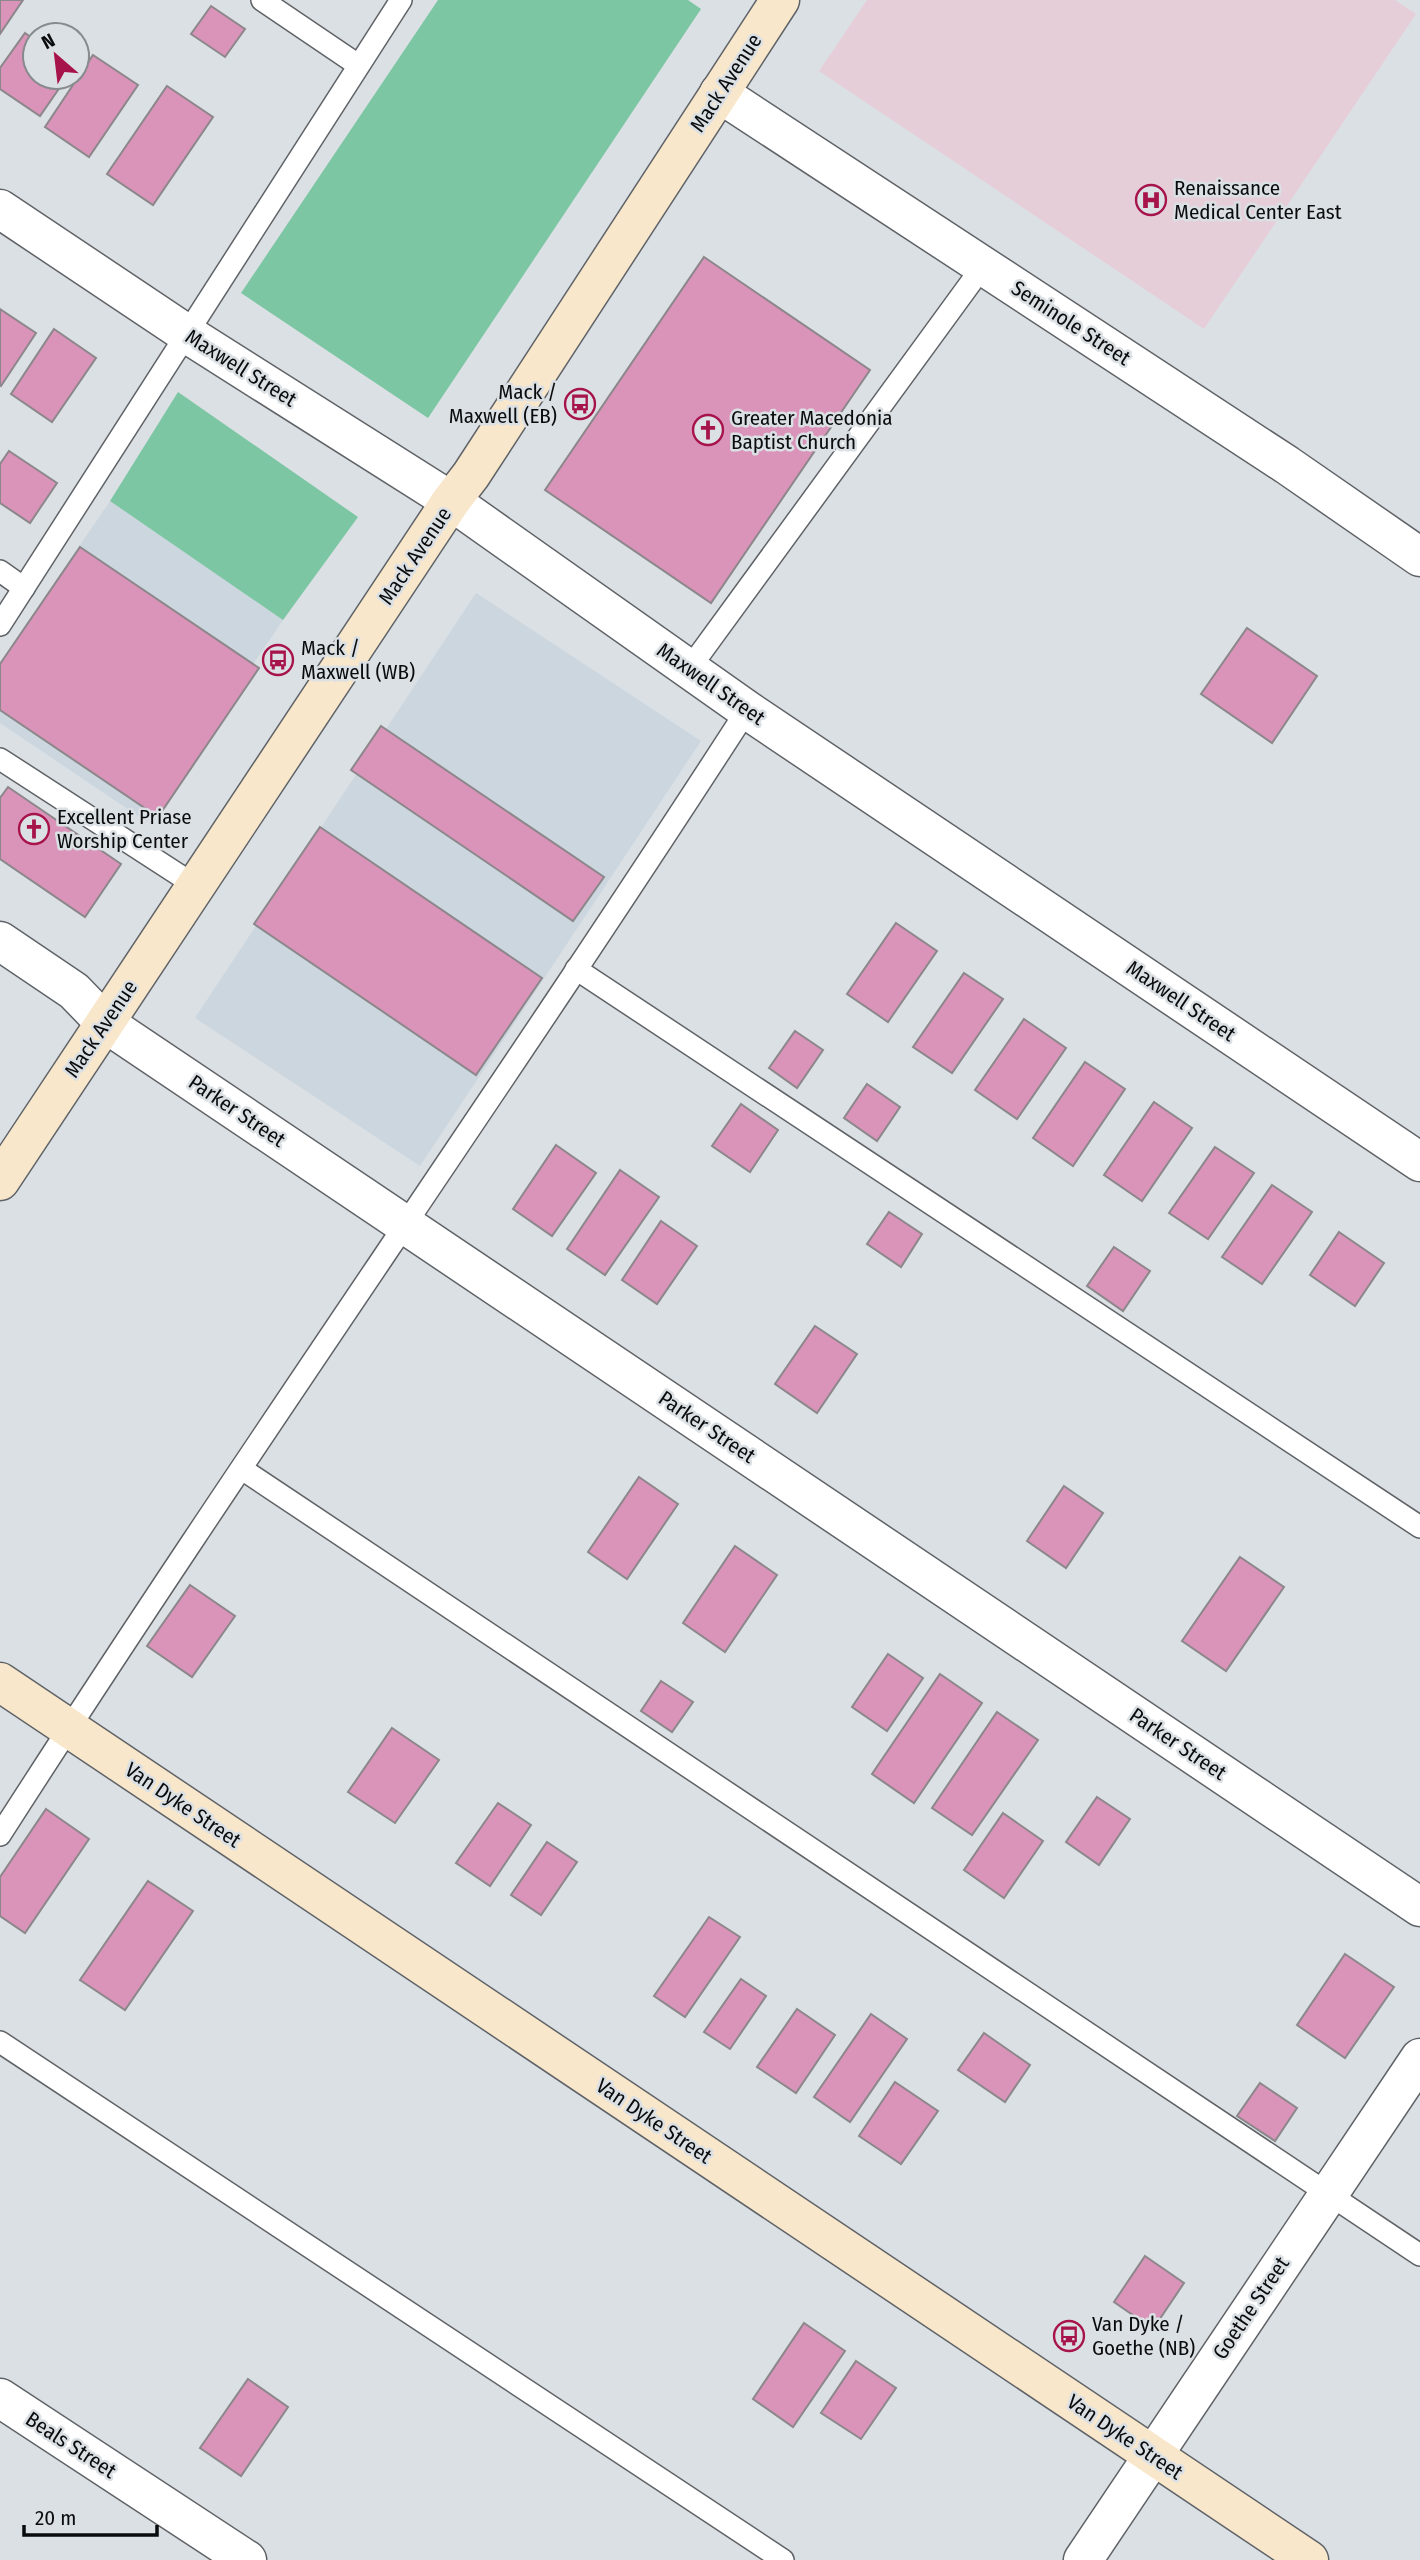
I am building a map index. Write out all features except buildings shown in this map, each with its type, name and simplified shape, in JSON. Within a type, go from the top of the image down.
[{"type":"main road","name":"Mack Avenue","points":[[0,1181],[451,501],[471,475],[780,0]]},
{"type":"main road","name":"Van Dyke Street","points":[[0,1682],[1309,2560]]},
{"type":"street","name":"Seminole Street","points":[[719,93],[1275,458],[1420,557]]},
{"type":"street","name":"Maxwell Street","points":[[0,209],[187,334],[451,501],[747,709],[1420,1162]]},
{"type":"street","name":"Parker Street","points":[[0,941],[74,991],[106,1023],[1420,1907]]},
{"type":"street","name":"Goethe Street","points":[[1083,2560],[1420,2058]]},
{"type":"street","name":"Beals Street","points":[[0,2398],[247,2560]]},
{"type":"lane","points":[[261,0],[358,65]]},
{"type":"lane","points":[[0,625],[401,0]]},
{"type":"lane","points":[[689,669],[983,266]]},
{"type":"lane","points":[[0,572],[24,588]]},
{"type":"lane","points":[[0,1835],[68,1728],[406,1225],[747,709]]},
{"type":"lane","points":[[0,759],[196,886]]},
{"type":"lane","points":[[576,969],[1420,1527]]},
{"type":"lane","points":[[242,1469],[1420,2255]]},
{"type":"lane","points":[[0,2042],[783,2560]]},
{"type":"shaded area","name":"Renaissance Medical Center East","points":[[867,0],[1395,0],[1416,14],[1204,329],[819,71]]},
{"type":"shaded area","points":[[110,501],[283,620],[147,822],[0,723],[0,663]]},
{"type":"shaded area","points":[[476,593],[701,741],[420,1166],[195,1018]]},
{"type":"green space","points":[[438,0],[688,0],[701,9],[428,418],[241,293]]},
{"type":"green space","points":[[178,392],[358,517],[283,620],[110,501]]},
{"type":"place","name":"Renaissance Medical Center East","points":[[1151,200]]},
{"type":"place","name":"Mack / Maxwell (EB)","points":[[580,404]]},
{"type":"place","name":"Greater Macedonia Baptist Church","points":[[708,430]]},
{"type":"place","name":"Mack / Maxwell (WB)","points":[[278,660]]},
{"type":"place","name":"Excellent Priase Worship Center","points":[[34,829]]},
{"type":"place","name":"Van Dyke / Goethe (NB)","points":[[1069,2336]]}]
